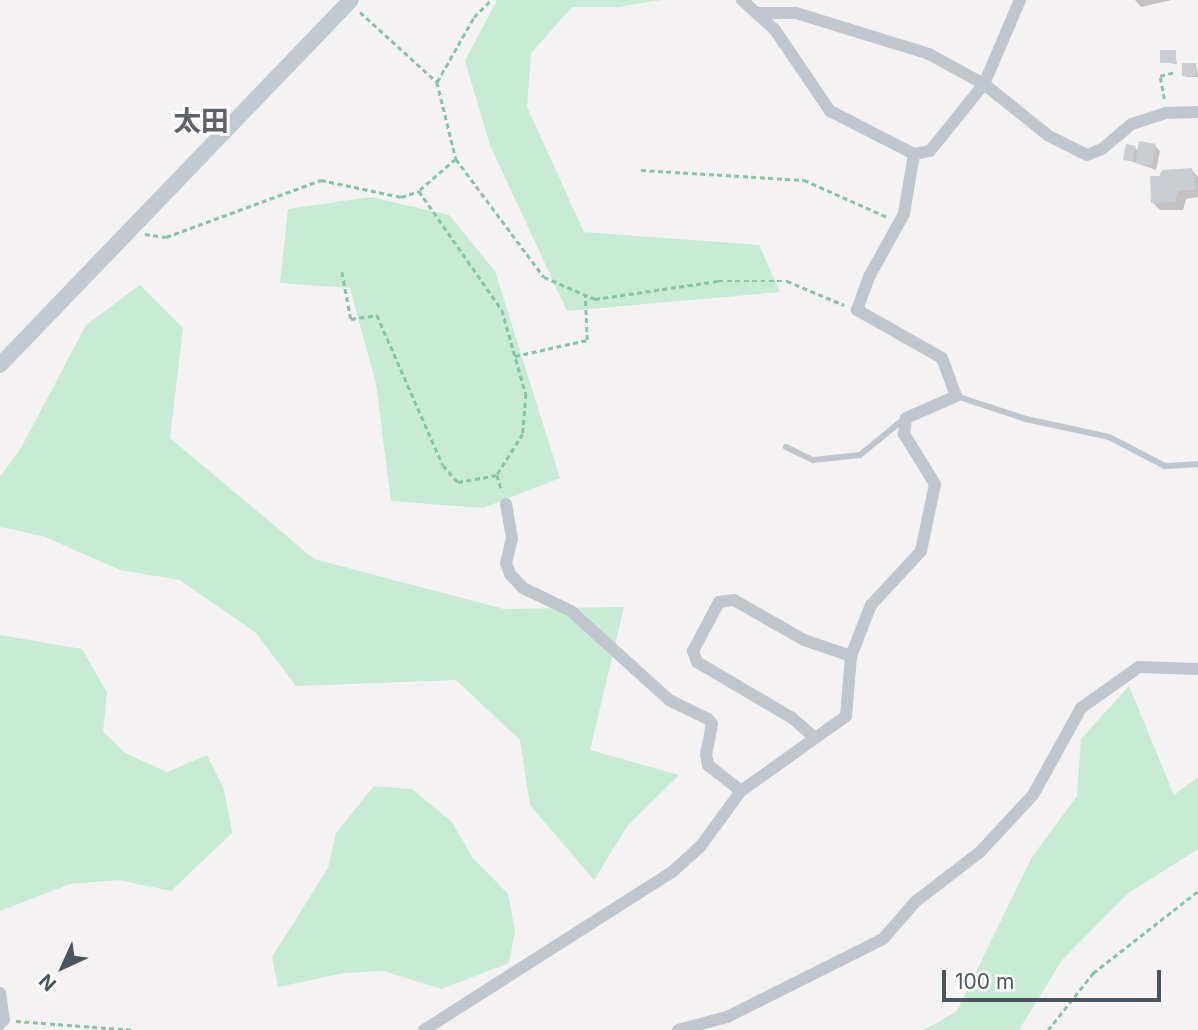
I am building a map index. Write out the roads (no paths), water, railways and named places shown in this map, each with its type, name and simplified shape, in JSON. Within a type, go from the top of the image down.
[{"type":"street","points":[[742,0],[758,13],[830,111],[914,155],[930,151],[984,84],[1020,0]]},
{"type":"street","points":[[0,365],[350,1]]},
{"type":"street","points":[[758,13],[796,13],[916,50],[984,84],[1049,136],[1087,155],[1102,149],[1132,124],[1166,113],[1198,112]]},
{"type":"street","points":[[424,1030],[672,872],[700,846],[741,791],[846,716],[851,656],[871,605],[921,551],[935,484],[904,434],[906,418],[956,396],[942,358],[857,310],[870,275],[900,223],[914,155]]},
{"type":"street","points":[[506,505],[512,538],[506,563],[510,574],[523,587],[571,611],[669,700],[708,719],[712,724],[706,754],[708,765],[741,791]]},
{"type":"street","points":[[815,738],[792,718],[697,662],[693,651],[719,602],[734,600],[804,640],[851,656]]},
{"type":"street","points":[[678,1030],[727,1017],[883,939],[915,902],[980,852],[1033,795],[1082,708],[1139,667],[1198,669]]},
{"type":"street","points":[[0,993],[2,1022]]},
{"type":"lane","points":[[956,396],[1027,419],[1109,436],[1165,466],[1198,464]]},
{"type":"lane","points":[[786,447],[813,460],[860,455],[906,418]]},
{"type":"district","name":"太田","points":[[201,121]]}]
